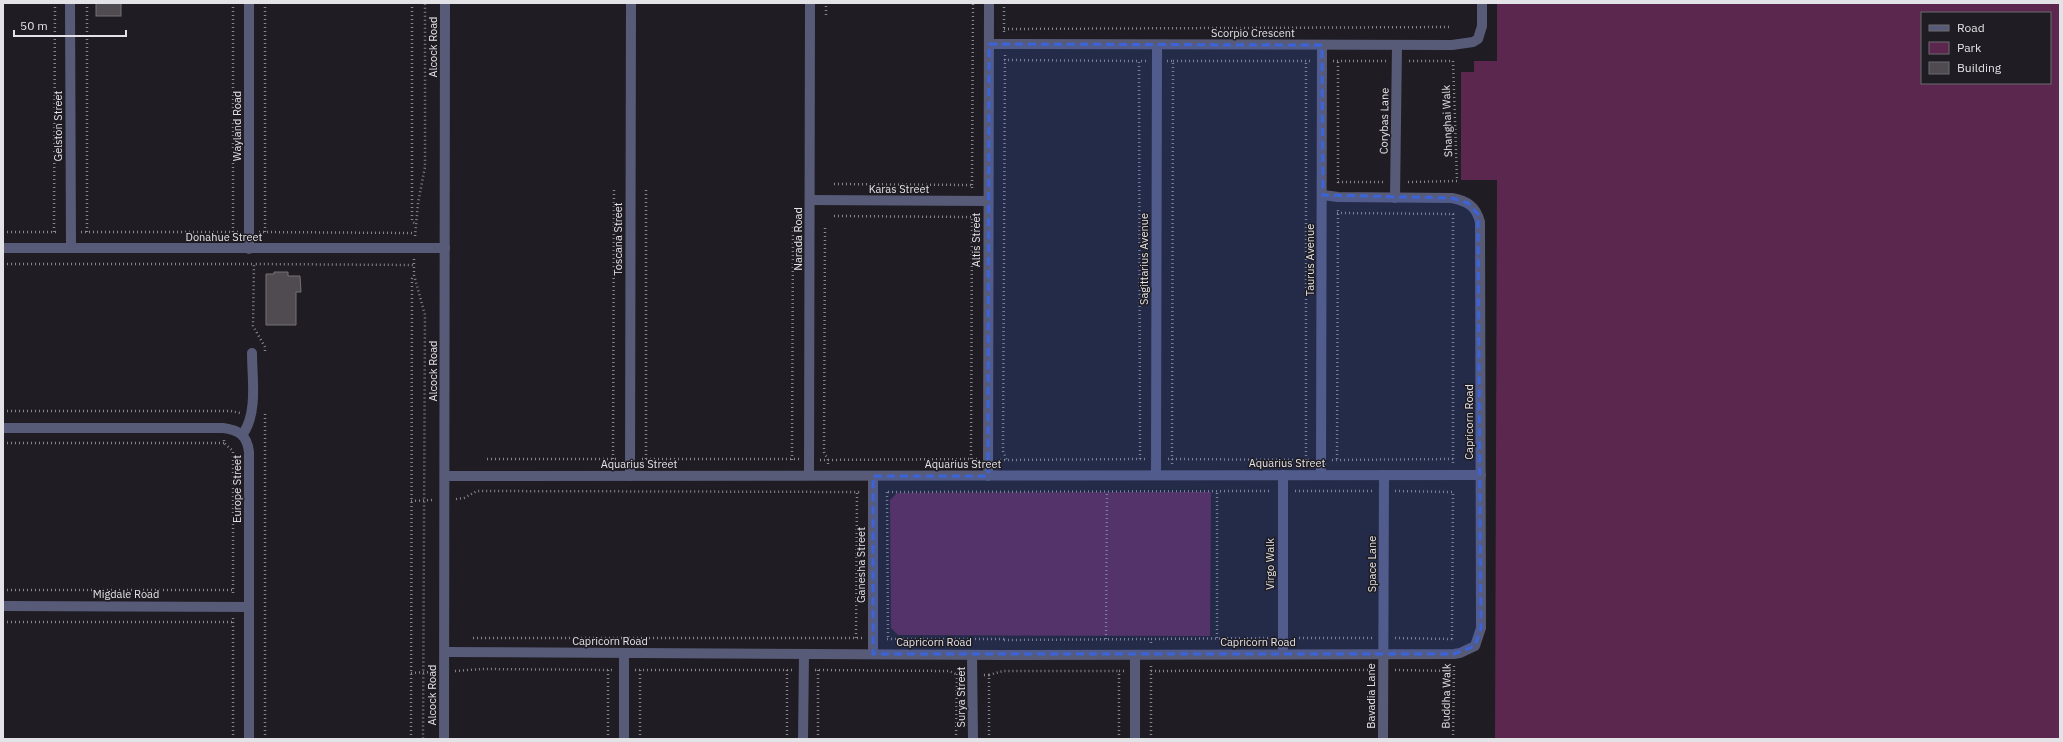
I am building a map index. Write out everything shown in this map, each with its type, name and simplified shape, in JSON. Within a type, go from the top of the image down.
[{"type":"street","name":"Gelston Street","points":[[70,3],[71,248]]},
{"type":"street","name":"Wayland Road","points":[[249,3],[249,249]]},
{"type":"street","name":"Alcock Road","points":[[444,3],[444,739]]},
{"type":"street","name":"Toscana Street","points":[[630,476],[631,3]]},
{"type":"street","name":"Narada Road","points":[[809,475],[810,3]]},
{"type":"street","name":"Altis Street","points":[[988,476],[989,3]]},
{"type":"street","name":"Scorpio Crescent","points":[[989,44],[1452,45],[1473,42],[1478,39],[1481,33],[1482,3]]},
{"type":"street","name":"Sagittarius Avenue","points":[[1156,474],[1157,45]]},
{"type":"street","name":"Taurus Avenue","points":[[1321,475],[1322,45]]},
{"type":"street","name":"Corybas Lane","points":[[1395,198],[1398,45]]},
{"type":"street","name":"Capricorn Road","points":[[445,652],[972,655],[1454,654],[1476,646],[1481,628],[1480,222],[1478,214],[1468,203],[1452,198],[1338,198],[1322,195]]},
{"type":"street","name":"Karas Street","points":[[810,200],[988,201]]},
{"type":"street","name":"Donahue Street","points":[[3,248],[445,248]]},
{"type":"street","points":[[3,428],[223,428],[235,429],[243,434],[248,425],[252,410],[252,353]]},
{"type":"street","name":"Europe Street","points":[[243,434],[248,444],[249,452],[249,739]]},
{"type":"street","name":"Aquarius Street","points":[[445,476],[1007,476],[1156,474],[1481,475]]},
{"type":"street","name":"Virgo Walk","points":[[1283,475],[1283,654]]},
{"type":"street","name":"Space Lane","points":[[1383,654],[1384,475]]},
{"type":"street","name":"Ganesha Street","points":[[873,476],[873,654]]},
{"type":"street","name":"Migdale Road","points":[[3,606],[249,607]]},
{"type":"street","points":[[624,654],[624,739]]},
{"type":"street","points":[[803,739],[804,654]]},
{"type":"street","name":"Bavadia Lane","points":[[1383,654],[1383,739]]},
{"type":"street","name":"Surya Street","points":[[972,655],[973,739]]},
{"type":"street","points":[[1135,655],[1135,739]]},
{"type":"path","points":[[54,232],[55,3]]},
{"type":"path","points":[[86,3],[87,232]]},
{"type":"path","points":[[233,3],[233,232]]},
{"type":"path","points":[[265,232],[266,3]]},
{"type":"path","points":[[412,3],[412,221],[415,223],[425,167],[425,3]]},
{"type":"path","points":[[826,3],[826,15]]},
{"type":"path","points":[[972,185],[973,3]]},
{"type":"path","points":[[1004,3],[1003,451],[1007,460],[1007,492]]},
{"type":"path","points":[[1004,28],[1452,27]]},
{"type":"path","points":[[1004,60],[1140,60]]},
{"type":"path","points":[[1306,61],[1306,460]]},
{"type":"path","points":[[1337,460],[1338,61]]},
{"type":"path","name":"Shanghai Walk","points":[[1453,61],[1456,181]]},
{"type":"path","points":[[646,189],[646,459]]},
{"type":"path","points":[[613,459],[614,190]]},
{"type":"path","points":[[1338,213],[1453,214],[1453,459]]},
{"type":"path","points":[[834,216],[972,217],[972,459]]},
{"type":"path","points":[[972,220],[1004,220]]},
{"type":"path","points":[[792,460],[793,226]]},
{"type":"path","points":[[825,228],[824,452],[828,460],[828,492]]},
{"type":"path","points":[[3,232],[415,233]]},
{"type":"path","points":[[3,264],[414,265]]},
{"type":"path","points":[[254,264],[253,326],[265,347],[265,354]]},
{"type":"path","points":[[411,739],[412,279],[414,275],[425,315],[423,739]]},
{"type":"path","points":[[265,408],[265,739]]},
{"type":"path","points":[[3,411],[223,411],[224,443]]},
{"type":"path","points":[[3,443],[224,443],[233,451],[233,739]]},
{"type":"path","points":[[411,501],[464,498],[477,491],[1453,492],[1452,639]]},
{"type":"path","points":[[1106,639],[1107,491]]},
{"type":"path","points":[[1217,491],[1217,638]]},
{"type":"path","points":[[856,638],[857,492]]},
{"type":"path","points":[[888,492],[888,639]]},
{"type":"path","points":[[3,590],[233,590]]},
{"type":"path","points":[[3,622],[232,622]]},
{"type":"path","points":[[473,638],[1004,639]]},
{"type":"path","name":"Buddha Walk","points":[[1453,739],[1454,654]]},
{"type":"path","points":[[411,673],[482,669],[949,671],[956,674]]},
{"type":"path","points":[[608,670],[608,739]]},
{"type":"path","points":[[640,670],[640,739]]},
{"type":"path","points":[[787,670],[787,739]]},
{"type":"path","points":[[818,670],[818,739]]},
{"type":"path","points":[[989,675],[1003,671],[1454,671]]},
{"type":"path","points":[[1119,671],[1119,739]]},
{"type":"highlighted area","points":[[989,44],[1322,45],[1323,195],[1452,198],[1468,203],[1478,214],[1481,628],[1475,646],[1454,654],[873,654],[873,476],[988,476]]},
{"type":"green space","points":[[1497,3],[2060,3],[2060,739],[1495,739],[1497,180],[1461,180],[1461,72],[1474,72],[1474,61],[1497,61]]},
{"type":"green space","points":[[1211,492],[1210,636],[898,635],[891,628],[890,500],[897,493]]},
{"type":"building","points":[[96,3],[121,3],[121,16],[96,16]]},
{"type":"building","points":[[274,272],[288,272],[288,276],[300,276],[301,292],[296,292],[296,325],[266,325],[266,274],[274,274]]}]
